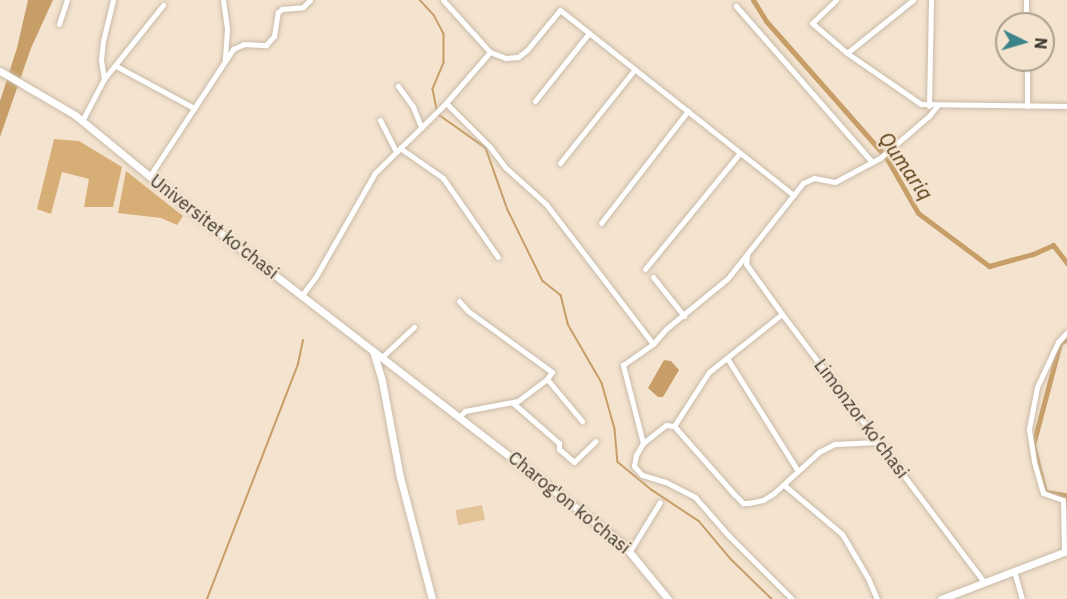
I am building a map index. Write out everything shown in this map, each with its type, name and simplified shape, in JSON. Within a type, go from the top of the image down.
[{"type":"main road","name":"Universitet ko'chasi","points":[[0,71],[82,121],[149,177],[393,366]]},
{"type":"main road","points":[[373,350],[382,381],[400,477],[432,599]]},
{"type":"main road","points":[[382,381],[393,366]]},
{"type":"main road","name":"Charog'on ko'chasi","points":[[393,366],[460,416],[630,551],[668,599]]},
{"type":"main road","points":[[943,598],[1065,552]]},
{"type":"street","points":[[59,24],[67,0]]},
{"type":"street","points":[[104,79],[101,60],[103,41],[113,0]]},
{"type":"street","points":[[223,0],[227,29],[225,62]]},
{"type":"street","points":[[149,177],[237,45],[266,45],[274,36],[278,12],[282,9],[303,7],[310,0]]},
{"type":"street","points":[[443,0],[490,52],[506,58],[518,57],[527,50],[560,10],[793,195]]},
{"type":"street","points":[[836,0],[812,23],[847,53],[894,86],[929,106],[1067,106]]},
{"type":"street","points":[[847,53],[913,0]]},
{"type":"street","points":[[929,106],[931,0]]},
{"type":"street","points":[[82,121],[104,79],[163,5]]},
{"type":"street","points":[[736,6],[871,162]]},
{"type":"street","points":[[535,101],[589,33]]},
{"type":"street","points":[[302,295],[315,278],[375,173],[428,122],[490,52]]},
{"type":"street","points":[[116,66],[194,108]]},
{"type":"street","points":[[560,163],[635,69]]},
{"type":"street","points":[[1026,72],[1027,106]]},
{"type":"street","points":[[398,86],[413,107],[422,127]]},
{"type":"street","points":[[445,104],[490,147],[505,167],[546,204],[653,344]]},
{"type":"street","points":[[643,443],[623,365],[653,344],[666,329],[728,278],[808,179],[835,182],[880,158],[929,116],[937,106]]},
{"type":"street","points":[[601,223],[688,111]]},
{"type":"street","points":[[380,120],[398,150],[443,178],[498,257]]},
{"type":"street","points":[[645,269],[740,153]]},
{"type":"street","name":"Limonzor ko'chasi","points":[[747,254],[746,264],[782,314],[984,582]]},
{"type":"street","points":[[653,277],[684,316]]},
{"type":"street","points":[[459,301],[468,311],[552,369],[547,379],[513,403],[465,411],[460,416]]},
{"type":"street","points":[[674,426],[709,372],[782,314]]},
{"type":"street","points":[[382,357],[414,327]]},
{"type":"street","points":[[1065,552],[1062,500],[1043,493],[1034,462],[1029,429],[1037,387],[1058,342],[1067,332]]},
{"type":"street","points":[[728,358],[798,471]]},
{"type":"street","points":[[547,379],[582,421]]},
{"type":"street","points":[[513,403],[559,443],[559,449],[574,462],[596,441]]},
{"type":"street","points":[[792,599],[729,536],[695,497],[665,482],[642,475],[634,466],[636,455],[643,443],[666,425],[674,426],[743,503],[763,500],[784,485],[819,452],[835,444],[878,442]]},
{"type":"street","points":[[784,485],[842,534],[868,578],[877,599]]},
{"type":"street","points":[[630,551],[660,502]]},
{"type":"street","points":[[1014,571],[1022,599]]},
{"type":"shaded area","points":[[28,0],[53,0],[31,48],[0,137],[0,101],[17,48]]},
{"type":"shaded area","points":[[54,139],[79,141],[122,167],[113,207],[84,207],[89,179],[62,172],[51,214],[37,209]]},
{"type":"shaded area","points":[[126,171],[183,216],[177,225],[161,218],[118,213]]},
{"type":"shaded area","points":[[664,360],[671,361],[679,370],[663,397],[658,397],[648,388]]},
{"type":"shaded area","points":[[482,505],[485,520],[458,525],[455,510]]},
{"type":"waterway","points":[[420,0],[434,15],[444,34],[444,63],[433,89],[437,109]]},
{"type":"waterway","name":"Qumariq","points":[[753,0],[766,21],[886,157],[918,213],[989,266],[1033,254],[1053,245],[1067,263]]},
{"type":"waterway","points":[[438,114],[486,148],[508,210],[543,281],[561,295],[568,324],[602,383],[615,429],[618,462],[652,490],[699,521],[731,559],[772,599]]},
{"type":"waterway","name":"Qumariq","points":[[1064,505],[1064,495],[1045,492],[1033,445],[1060,343],[1067,339]]},
{"type":"waterway","points":[[207,599],[298,364],[303,341]]}]
